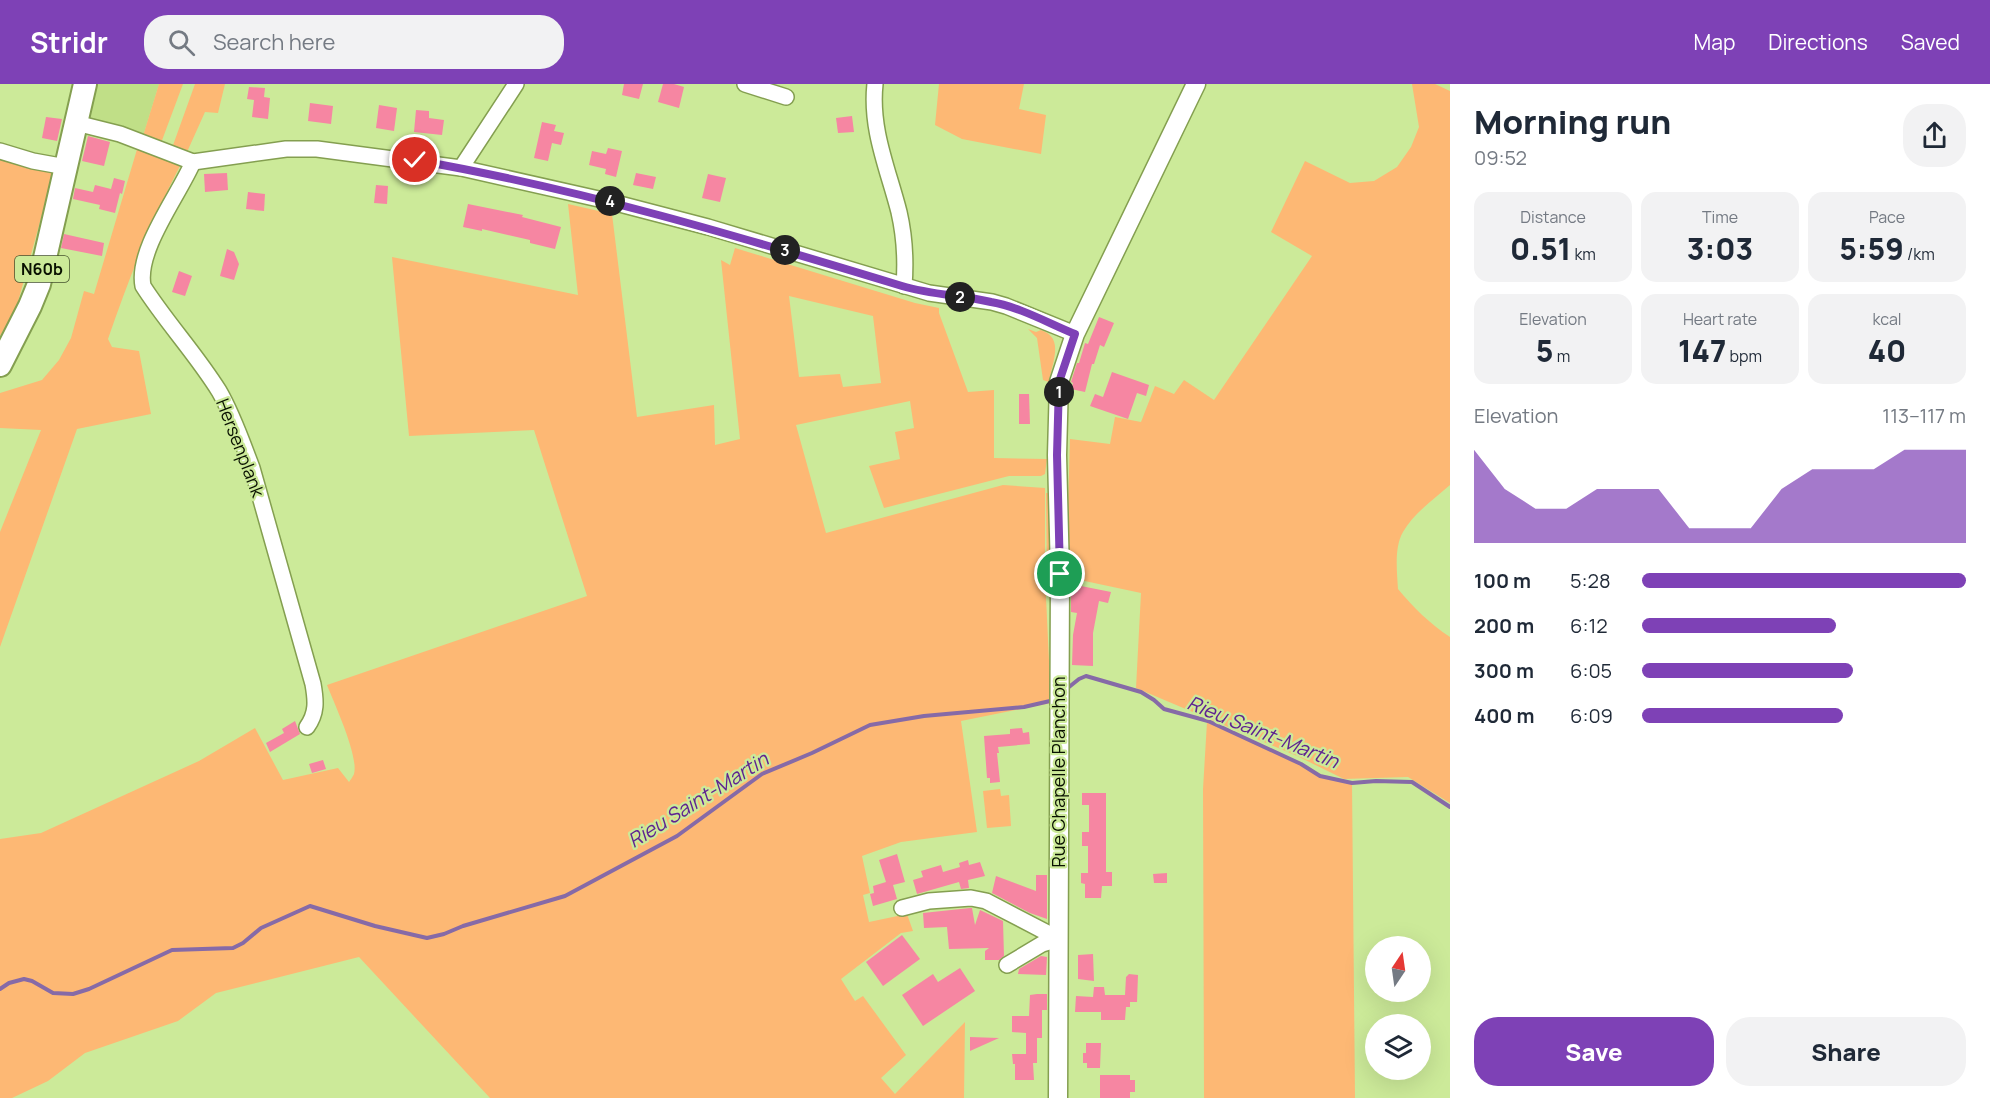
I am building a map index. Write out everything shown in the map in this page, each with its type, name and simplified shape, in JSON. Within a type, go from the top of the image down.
[{"type":"main road","name":"N60b","points":[[0,365],[39,284],[85,84]]},
{"type":"street","points":[[461,168],[516,84]]},
{"type":"street","points":[[745,84],[786,96]]},
{"type":"street","points":[[875,84],[877,136],[899,213],[905,246],[904,286]]},
{"type":"street","name":"Rue Chapelle Planchon","points":[[1058,1098],[1057,455],[1059,382],[1075,334],[1196,84]]},
{"type":"street","points":[[76,123],[120,134],[193,162],[286,149],[317,149],[415,160],[461,168],[679,219],[929,293],[992,302],[1075,334]]},
{"type":"street","points":[[0,151],[33,161],[66,167]]},
{"type":"street","name":"Hersenplank","points":[[193,162],[184,184],[164,215],[143,265],[141,276],[143,286],[191,349],[219,392],[242,440],[313,684],[316,701],[314,717],[307,727]]},
{"type":"street","points":[[902,908],[929,901],[979,899],[1059,939]]},
{"type":"street","points":[[1007,965],[1042,944],[1059,939]]},
{"type":"shaded area","points":[[96,84],[159,84],[143,136],[93,122],[89,114]]},
{"type":"shaded area","points":[[159,84],[183,84],[161,143],[143,136]]},
{"type":"shaded area","points":[[195,84],[225,84],[218,113],[205,112],[187,152],[172,148]]},
{"type":"shaded area","points":[[939,84],[1024,84],[1019,109],[1046,115],[1041,154],[962,139],[935,125]]},
{"type":"shaded area","points":[[1412,84],[1435,84],[1450,91],[1450,485],[1418,512],[1403,532],[1397,552],[1397,575],[1398,589],[1422,615],[1450,637],[1450,803],[1408,777],[1344,779],[1297,756],[1136,688],[1141,593],[1066,577],[1070,439],[1110,444],[1115,417],[1141,422],[1155,386],[1174,394],[1184,380],[1214,400],[1312,256],[1271,232],[1305,161],[1350,183],[1374,181],[1397,167],[1411,147],[1419,127]]},
{"type":"shaded area","points":[[138,146],[182,162],[142,249],[108,339],[112,347],[139,351],[151,414],[77,429],[0,647],[0,532],[41,430],[0,428],[0,393],[42,380],[59,360],[71,338],[84,291],[94,294]]},
{"type":"shaded area","points":[[0,156],[54,171],[16,309],[0,336]]},
{"type":"shaded area","points":[[568,204],[612,214],[637,417],[714,405],[715,445],[740,439],[721,260],[730,265],[735,248],[915,303],[939,308],[968,392],[994,390],[994,458],[1047,459],[1045,474],[1041,476],[1009,476],[884,508],[869,466],[900,459],[895,432],[914,428],[910,401],[796,425],[826,533],[1003,485],[1045,488],[1045,576],[1051,703],[961,721],[977,832],[901,842],[862,856],[870,893],[863,895],[869,922],[907,914],[913,931],[901,933],[841,979],[855,1001],[863,996],[906,1055],[881,1078],[895,1094],[965,1022],[964,1098],[490,1098],[359,957],[216,993],[178,1021],[85,1053],[48,1081],[12,1098],[0,1098],[0,839],[41,833],[199,761],[255,728],[283,780],[338,768],[349,782],[354,774],[353,755],[327,685],[587,596],[534,430],[409,436],[392,257],[578,295]],"holes":[[[789,296],[873,316],[881,383],[843,387],[840,374],[799,377]]]},
{"type":"shaded area","points":[[1028,329],[1036,332],[1041,330],[1053,339],[1055,352],[1049,382],[1043,380],[1037,338]]},
{"type":"shaded area","points":[[1046,493],[1050,493],[1050,574],[1047,575]]},
{"type":"shaded area","points":[[1207,722],[1301,764],[1320,776],[1352,783],[1355,1098],[1204,1098],[1203,789]]},
{"type":"shaded area","points":[[1000,789],[1001,796],[1009,795],[1011,826],[987,828],[983,791]]},
{"type":"building","points":[[624,84],[643,84],[639,99],[622,95]]},
{"type":"building","points":[[663,84],[684,87],[679,108],[658,102]]},
{"type":"building","points":[[249,87],[265,88],[264,97],[270,98],[268,119],[252,117],[254,100],[247,99]]},
{"type":"building","points":[[310,103],[333,106],[331,124],[308,121]]},
{"type":"building","points":[[379,105],[397,108],[394,131],[376,128]]},
{"type":"building","points":[[416,110],[429,111],[429,118],[444,120],[442,135],[414,132]]},
{"type":"building","points":[[852,116],[854,132],[838,133],[836,118]]},
{"type":"building","points":[[46,117],[62,119],[57,141],[42,138]]},
{"type":"building","points":[[542,122],[556,125],[554,131],[564,133],[561,145],[552,143],[548,161],[534,158]]},
{"type":"building","points":[[88,136],[110,142],[104,166],[82,161]]},
{"type":"building","points":[[608,148],[622,151],[616,177],[605,174],[606,169],[589,165],[592,151],[606,154]]},
{"type":"building","points":[[227,173],[228,190],[205,192],[204,174]]},
{"type":"building","points":[[636,173],[656,177],[653,189],[633,185]]},
{"type":"building","points":[[708,174],[726,178],[720,202],[702,198]]},
{"type":"building","points":[[114,178],[125,181],[115,213],[99,209],[100,205],[73,199],[75,188],[93,192],[95,185],[111,189]]},
{"type":"building","points":[[376,185],[388,186],[387,204],[374,203]]},
{"type":"building","points":[[248,192],[265,194],[264,211],[246,209]]},
{"type":"building","points":[[468,204],[523,215],[522,217],[561,227],[555,249],[530,243],[530,240],[463,227]]},
{"type":"building","points":[[64,234],[104,243],[102,256],[61,248]]},
{"type":"building","points":[[227,249],[234,252],[239,264],[234,280],[220,276]]},
{"type":"building","points":[[179,271],[192,276],[185,296],[172,292]]},
{"type":"building","points":[[1099,317],[1114,323],[1104,347],[1100,345],[1094,364],[1092,364],[1085,392],[1071,389],[1077,363],[1079,363],[1085,343],[1088,344]]},
{"type":"building","points":[[1112,372],[1149,385],[1146,396],[1137,393],[1128,419],[1090,406],[1095,394],[1103,397]]},
{"type":"building","points":[[1019,394],[1029,394],[1030,424],[1019,424]]},
{"type":"building","points":[[1071,584],[1111,592],[1108,603],[1099,601],[1093,633],[1093,666],[1072,665],[1073,635],[1077,613],[1071,612]]},
{"type":"building","points":[[295,721],[300,734],[270,752],[266,743],[284,733],[282,729]]},
{"type":"building","points":[[1022,728],[1023,733],[1029,732],[1030,744],[998,747],[1000,782],[990,783],[990,778],[987,778],[984,736],[1010,734],[1010,729]]},
{"type":"building","points":[[323,760],[326,769],[312,773],[309,764]]},
{"type":"building","points":[[1082,793],[1106,793],[1106,872],[1112,872],[1112,886],[1102,886],[1101,898],[1085,898],[1085,884],[1081,883],[1081,873],[1088,873],[1088,846],[1082,846],[1082,832],[1089,832],[1089,805],[1082,805]]},
{"type":"building","points":[[897,854],[905,882],[893,885],[897,899],[873,906],[870,894],[874,893],[873,886],[886,882],[879,860]]},
{"type":"building","points":[[968,860],[969,865],[980,862],[985,876],[968,880],[969,888],[961,889],[959,882],[917,894],[913,880],[923,877],[921,871],[941,865],[943,872],[960,867],[959,863]]},
{"type":"building","points":[[1167,873],[1167,883],[1154,883],[1153,874]]},
{"type":"building","points":[[1036,875],[1047,875],[1047,919],[1030,913],[992,893],[996,876],[1036,891]]},
{"type":"building","points":[[972,908],[975,925],[980,910],[1003,921],[1004,956],[999,960],[985,960],[985,951],[989,948],[949,949],[947,927],[924,928],[923,913]]},
{"type":"building","points":[[902,935],[920,959],[883,986],[866,962]]},
{"type":"building","points":[[1093,954],[1094,981],[1078,979],[1078,955]]},
{"type":"building","points":[[1041,956],[1047,957],[1046,975],[1018,974],[1019,969]]},
{"type":"building","points":[[960,968],[975,991],[923,1026],[902,995],[933,974],[938,982]]},
{"type":"building","points":[[1129,974],[1138,975],[1137,1002],[1130,1002],[1130,1007],[1126,1007],[1125,1020],[1101,1020],[1101,1012],[1075,1012],[1076,996],[1093,997],[1094,987],[1104,987],[1105,995],[1125,995],[1126,977]]},
{"type":"building","points":[[1047,994],[1047,1010],[1042,1010],[1042,1038],[1037,1038],[1037,1063],[1033,1063],[1034,1080],[1015,1080],[1015,1064],[1013,1064],[1012,1054],[1026,1054],[1026,1033],[1012,1032],[1012,1016],[1029,1016],[1030,995]]},
{"type":"building","points":[[970,1037],[999,1038],[970,1051]]},
{"type":"building","points":[[1086,1043],[1101,1043],[1100,1068],[1087,1068],[1087,1063],[1083,1063]]},
{"type":"building","points":[[1100,1075],[1130,1075],[1130,1080],[1135,1080],[1135,1092],[1130,1092],[1130,1098],[1100,1098]]},
{"type":"waterway","name":"Rieu Saint-Martin","points":[[1069,687],[1086,676],[1141,692],[1164,709],[1208,721],[1301,764],[1320,776],[1352,783],[1412,782],[1450,807]]},
{"type":"waterway","name":"Rieu Saint-Martin","points":[[0,989],[9,983],[24,979],[53,993],[73,994],[89,989],[172,950],[233,948],[261,928],[310,906],[375,926],[427,938],[444,934],[463,926],[565,896],[677,836],[762,774],[870,725],[924,716],[1024,707],[1050,701]]},
{"type":"route","points":[[415,160],[612,202],[708,227],[929,293],[1006,306],[1075,334],[1059,382],[1057,455],[1060,574]]}]
